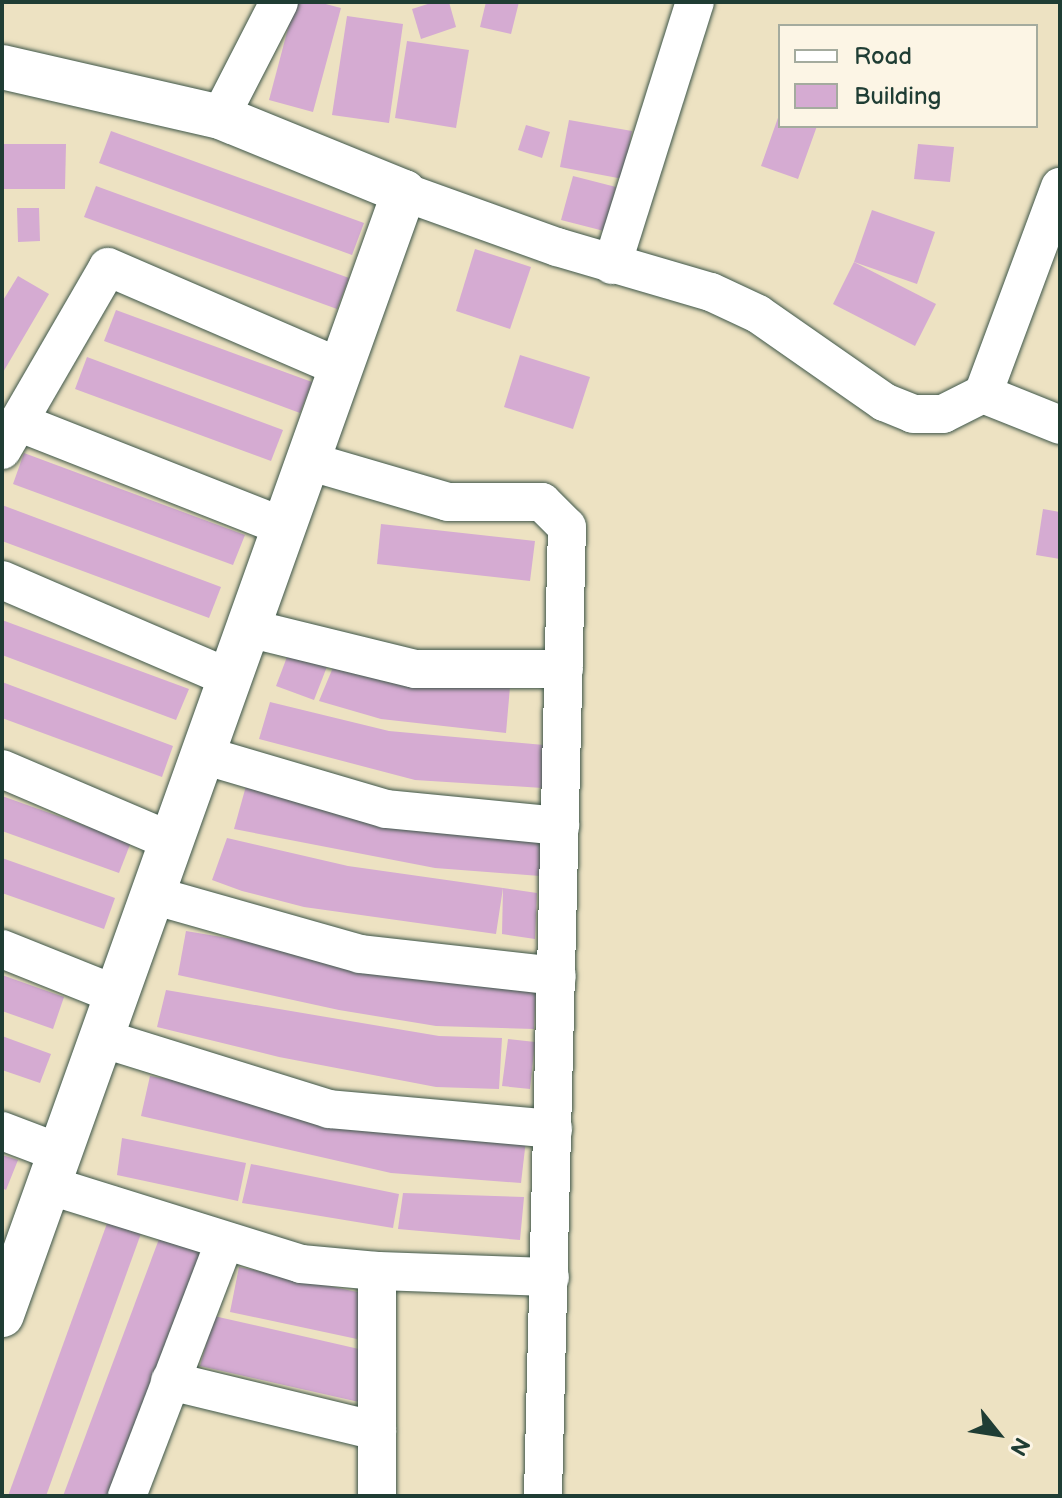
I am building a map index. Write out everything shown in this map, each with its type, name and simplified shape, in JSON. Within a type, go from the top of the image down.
[{"type":"street","points":[[220,117],[279,2]]},
{"type":"street","points":[[612,265],[695,2]]},
{"type":"street","points":[[2,67],[220,117],[404,192],[612,265],[711,292],[758,314],[884,402],[913,414],[943,414],[983,394],[1056,211]]},
{"type":"street","points":[[3,1312],[404,192]]},
{"type":"street","points":[[284,527],[10,436],[108,267],[341,368]]},
{"type":"street","points":[[983,394],[1060,425]]},
{"type":"street","points":[[308,461],[448,502],[542,502],[567,527],[543,1496]]},
{"type":"street","points":[[2,580],[230,678]]},
{"type":"street","points":[[248,628],[415,669],[564,669]]},
{"type":"street","points":[[203,755],[386,809],[560,826]]},
{"type":"street","points":[[2,769],[171,841]]},
{"type":"street","points":[[152,895],[360,954],[557,976]]},
{"type":"street","points":[[2,949],[117,995]]},
{"type":"street","points":[[101,1038],[329,1109],[553,1129]]},
{"type":"street","points":[[2,1131],[54,1169],[225,1241],[301,1264],[377,1271],[550,1277]]},
{"type":"street","points":[[127,1496],[225,1241]]},
{"type":"street","points":[[377,1271],[377,1496]]},
{"type":"street","points":[[170,1381],[377,1431]]},
{"type":"building","points":[[295,2],[318,2],[341,8],[313,112],[269,100]]},
{"type":"building","points":[[434,2],[449,2],[456,27],[421,39],[412,9]]},
{"type":"building","points":[[486,2],[519,2],[511,34],[480,27]]},
{"type":"building","points":[[347,16],[403,24],[389,123],[332,115]]},
{"type":"building","points":[[407,41],[469,50],[456,128],[395,118]]},
{"type":"building","points":[[778,118],[778,128],[816,128],[798,179],[761,166]]},
{"type":"building","points":[[569,120],[632,131],[623,179],[560,167]]},
{"type":"building","points":[[526,125],[550,132],[542,158],[518,150]]},
{"type":"building","points":[[111,131],[364,223],[352,255],[99,163]]},
{"type":"building","points":[[3,144],[66,144],[65,189],[2,189]]},
{"type":"building","points":[[918,144],[954,147],[950,182],[914,179]]},
{"type":"building","points":[[573,176],[616,187],[604,231],[561,220]]},
{"type":"building","points":[[96,186],[349,278],[337,309],[84,217]]},
{"type":"building","points":[[17,208],[39,208],[40,241],[18,242]]},
{"type":"building","points":[[872,210],[935,232],[917,284],[854,262]]},
{"type":"building","points":[[475,249],[531,267],[510,329],[456,311]]},
{"type":"building","points":[[854,262],[936,304],[915,346],[833,304]]},
{"type":"building","points":[[18,276],[49,294],[2,374],[2,302]]},
{"type":"building","points":[[116,310],[312,382],[300,413],[104,341]]},
{"type":"building","points":[[520,355],[590,377],[573,429],[504,407]]},
{"type":"building","points":[[87,357],[283,430],[271,461],[75,389]]},
{"type":"building","points":[[24,453],[245,535],[233,565],[13,484]]},
{"type":"building","points":[[2,505],[221,587],[209,618],[2,541]]},
{"type":"building","points":[[1043,509],[1060,512],[1060,559],[1036,555]]},
{"type":"building","points":[[381,524],[535,541],[530,581],[377,564]]},
{"type":"building","points":[[2,620],[189,689],[176,720],[2,655]]},
{"type":"building","points":[[290,649],[328,664],[314,700],[276,686]]},
{"type":"building","points":[[334,665],[510,687],[506,733],[381,719],[319,701]]},
{"type":"building","points":[[2,682],[173,746],[162,777],[2,718]]},
{"type":"building","points":[[270,702],[389,731],[544,745],[543,788],[415,780],[259,739]]},
{"type":"building","points":[[246,786],[542,834],[540,876],[435,868],[234,829]]},
{"type":"building","points":[[2,796],[131,842],[119,873],[2,831]]},
{"type":"building","points":[[227,838],[348,866],[503,888],[496,934],[304,907],[242,891],[212,880]]},
{"type":"building","points":[[2,858],[115,898],[104,929],[2,893]]},
{"type":"building","points":[[503,888],[537,893],[535,939],[502,934]]},
{"type":"building","points":[[186,931],[536,990],[534,1029],[436,1026],[339,1010],[178,975]]},
{"type":"building","points":[[2,975],[64,997],[53,1029],[2,1011]]},
{"type":"building","points":[[166,990],[439,1036],[502,1038],[499,1089],[436,1087],[279,1057],[157,1027]]},
{"type":"building","points":[[2,1036],[51,1054],[40,1083],[2,1070]]},
{"type":"building","points":[[508,1039],[535,1042],[530,1089],[502,1086]]},
{"type":"building","points":[[150,1076],[526,1140],[521,1183],[391,1173],[141,1116]]},
{"type":"building","points":[[122,1138],[246,1163],[238,1201],[117,1175]]},
{"type":"building","points":[[2,1155],[18,1160],[6,1190],[2,1188]]},
{"type":"building","points":[[251,1164],[399,1194],[393,1228],[242,1203]]},
{"type":"building","points":[[403,1193],[524,1197],[520,1240],[398,1229]]},
{"type":"building","points":[[109,1218],[143,1228],[46,1496],[8,1496]]},
{"type":"building","points":[[159,1239],[202,1251],[114,1496],[63,1496]]},
{"type":"building","points":[[239,1267],[367,1294],[357,1339],[230,1312]]},
{"type":"building","points":[[214,1316],[372,1352],[359,1402],[200,1366]]}]
